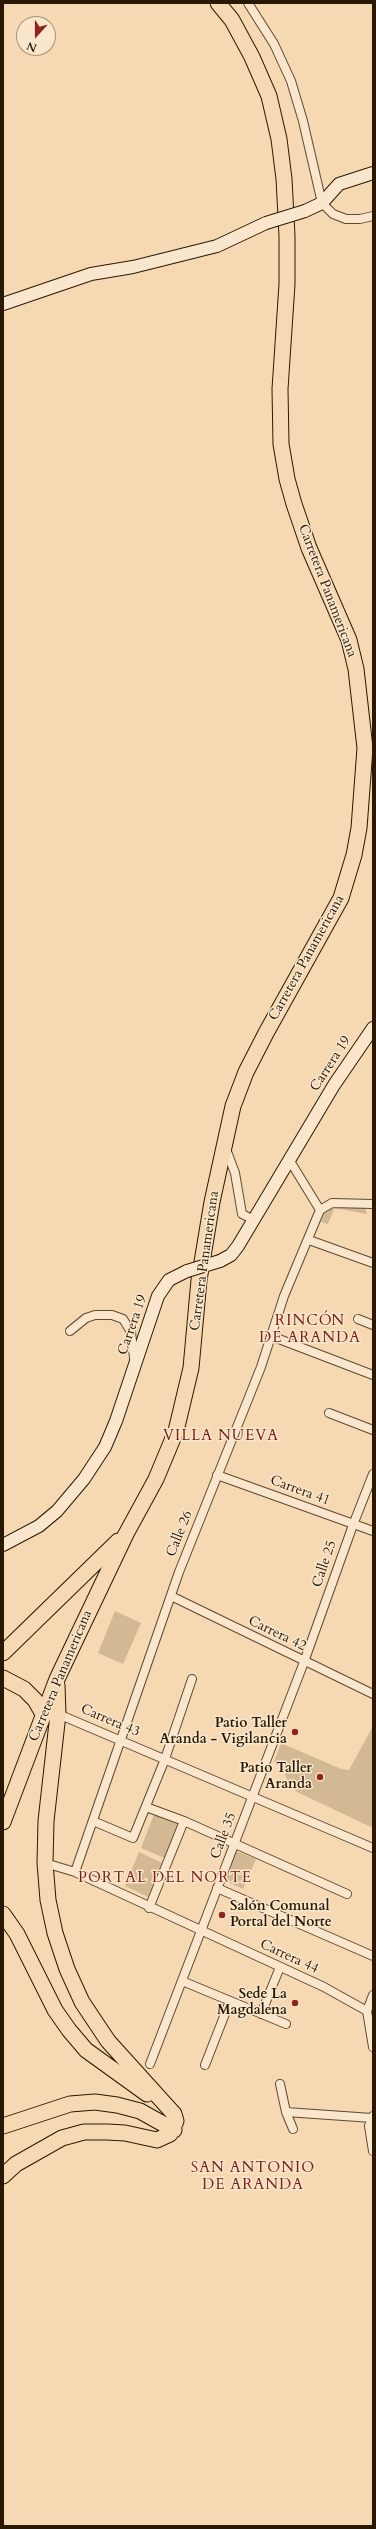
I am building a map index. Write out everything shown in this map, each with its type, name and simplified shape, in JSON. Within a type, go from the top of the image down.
[{"type":"highway","name":"Carretera Panamericana","points":[[3,1822],[50,1714],[57,1679],[126,1534],[156,1479],[176,1431],[191,1368],[199,1280],[224,1142],[233,1106],[246,1072],[341,898],[354,855],[359,828],[365,748],[361,696],[349,640],[304,533],[286,479],[281,444],[280,396],[287,284],[287,236],[284,179],[278,139],[269,96],[252,57],[232,20],[218,3]]},
{"type":"highway","name":"Carretera Panamericana","points":[[3,1653],[126,1534]]},
{"type":"highway","points":[[3,1678],[24,1689],[50,1714],[45,1863],[48,1900],[55,1933],[67,1969],[82,2002],[108,2041],[174,2114],[176,2121],[174,2130],[165,2138],[157,2140],[125,2133],[84,2132],[62,2138],[40,2149],[16,2164],[3,2176]]},
{"type":"highway","points":[[3,1914],[17,1934],[55,2010],[86,2050],[174,2114]]},
{"type":"highway","points":[[3,2126],[70,2104],[95,2102],[117,2105],[140,2111],[174,2130]]},
{"type":"street","points":[[248,3],[274,44],[291,81],[303,121],[322,203],[333,214],[346,219],[360,219],[373,216]]},
{"type":"street","points":[[3,304],[91,274],[133,267],[217,246],[266,223],[305,211],[322,203],[339,184],[373,173]]},
{"type":"street","name":"Carrera 19","points":[[3,1545],[39,1526],[57,1511],[84,1480],[105,1446],[130,1381],[158,1296],[169,1280],[187,1271],[220,1261],[231,1255],[290,1161],[334,1085],[373,1028]]},
{"type":"street","points":[[224,1142],[235,1173],[242,1214],[254,1220]]},
{"type":"street","points":[[290,1161],[320,1210],[332,1203],[373,1204]]},
{"type":"street","name":"Calle 26","points":[[75,1872],[171,1596],[271,1336],[284,1296],[309,1240],[320,1210]]},
{"type":"street","points":[[309,1240],[373,1263]]},
{"type":"street","points":[[70,1331],[86,1318],[95,1315],[112,1315],[123,1319],[131,1332],[134,1351],[130,1381]]},
{"type":"street","points":[[358,1319],[373,1325]]},
{"type":"street","points":[[271,1336],[373,1374]]},
{"type":"street","points":[[329,1413],[373,1430]]},
{"type":"street","name":"Calle 25","points":[[304,1662],[353,1525],[373,1474]]},
{"type":"street","name":"Carrera 41","points":[[217,1475],[373,1531]]},
{"type":"street","name":"Carrera 42","points":[[171,1596],[304,1662],[373,1694]]},
{"type":"street","name":"Calle 35","points":[[150,2064],[304,1662]]},
{"type":"street","points":[[93,1821],[133,1838],[165,1759],[192,1679]]},
{"type":"street","name":"Carrera 43","points":[[50,1714],[121,1740],[373,1848]]},
{"type":"street","points":[[146,1807],[184,1821],[235,1843],[347,1894]]},
{"type":"street","points":[[149,1908],[184,1821]]},
{"type":"street","name":"Carrera 44","points":[[45,1863],[75,1872],[149,1908],[280,1967],[370,2010]]},
{"type":"street","points":[[217,1888],[373,1956]]},
{"type":"street","points":[[261,2014],[280,1967]]},
{"type":"street","points":[[182,1980],[286,2024]]},
{"type":"street","points":[[373,1995],[370,2010],[373,2047]]},
{"type":"street","points":[[205,2065],[230,2001]]},
{"type":"street","points":[[280,2084],[286,2112],[293,2129]]},
{"type":"street","points":[[286,2112],[372,2117],[369,2126],[373,2151]]},
{"type":"shaded area","points":[[364,1204],[367,1214],[334,1208],[337,1207]]},
{"type":"shaded area","points":[[326,1208],[334,1209],[328,1224],[321,1222]]},
{"type":"shaded area","points":[[115,1611],[141,1623],[123,1664],[98,1653]]},
{"type":"shaded area","points":[[373,1726],[373,1828],[297,1792],[290,1785],[282,1768],[274,1762],[281,1743],[341,1769],[349,1770]]},
{"type":"shaded area","points":[[155,1812],[182,1822],[167,1859],[141,1848]]},
{"type":"shaded area","points":[[236,1851],[256,1859],[243,1889],[223,1880]]},
{"type":"shaded area","points":[[139,1852],[162,1863],[148,1897],[125,1886]]},
{"type":"place","name":"Patio Taller Aranda - Vigilancia","points":[[295,1732]]},
{"type":"place","name":"Patio Taller Aranda","points":[[320,1777]]},
{"type":"place","name":"Salón Comunal Portal del Norte","points":[[222,1915]]},
{"type":"place","name":"Sede La Magdalena","points":[[295,2003]]},
{"type":"district","name":"RINCÓN DE ARANDA","points":[[310,1330]]},
{"type":"district","name":"VILLA NUEVA","points":[[221,1437]]},
{"type":"district","name":"PORTAL DEL NORTE","points":[[165,1879]]},
{"type":"district","name":"SAN ANTONIO DE ARANDA","points":[[253,2178]]}]
